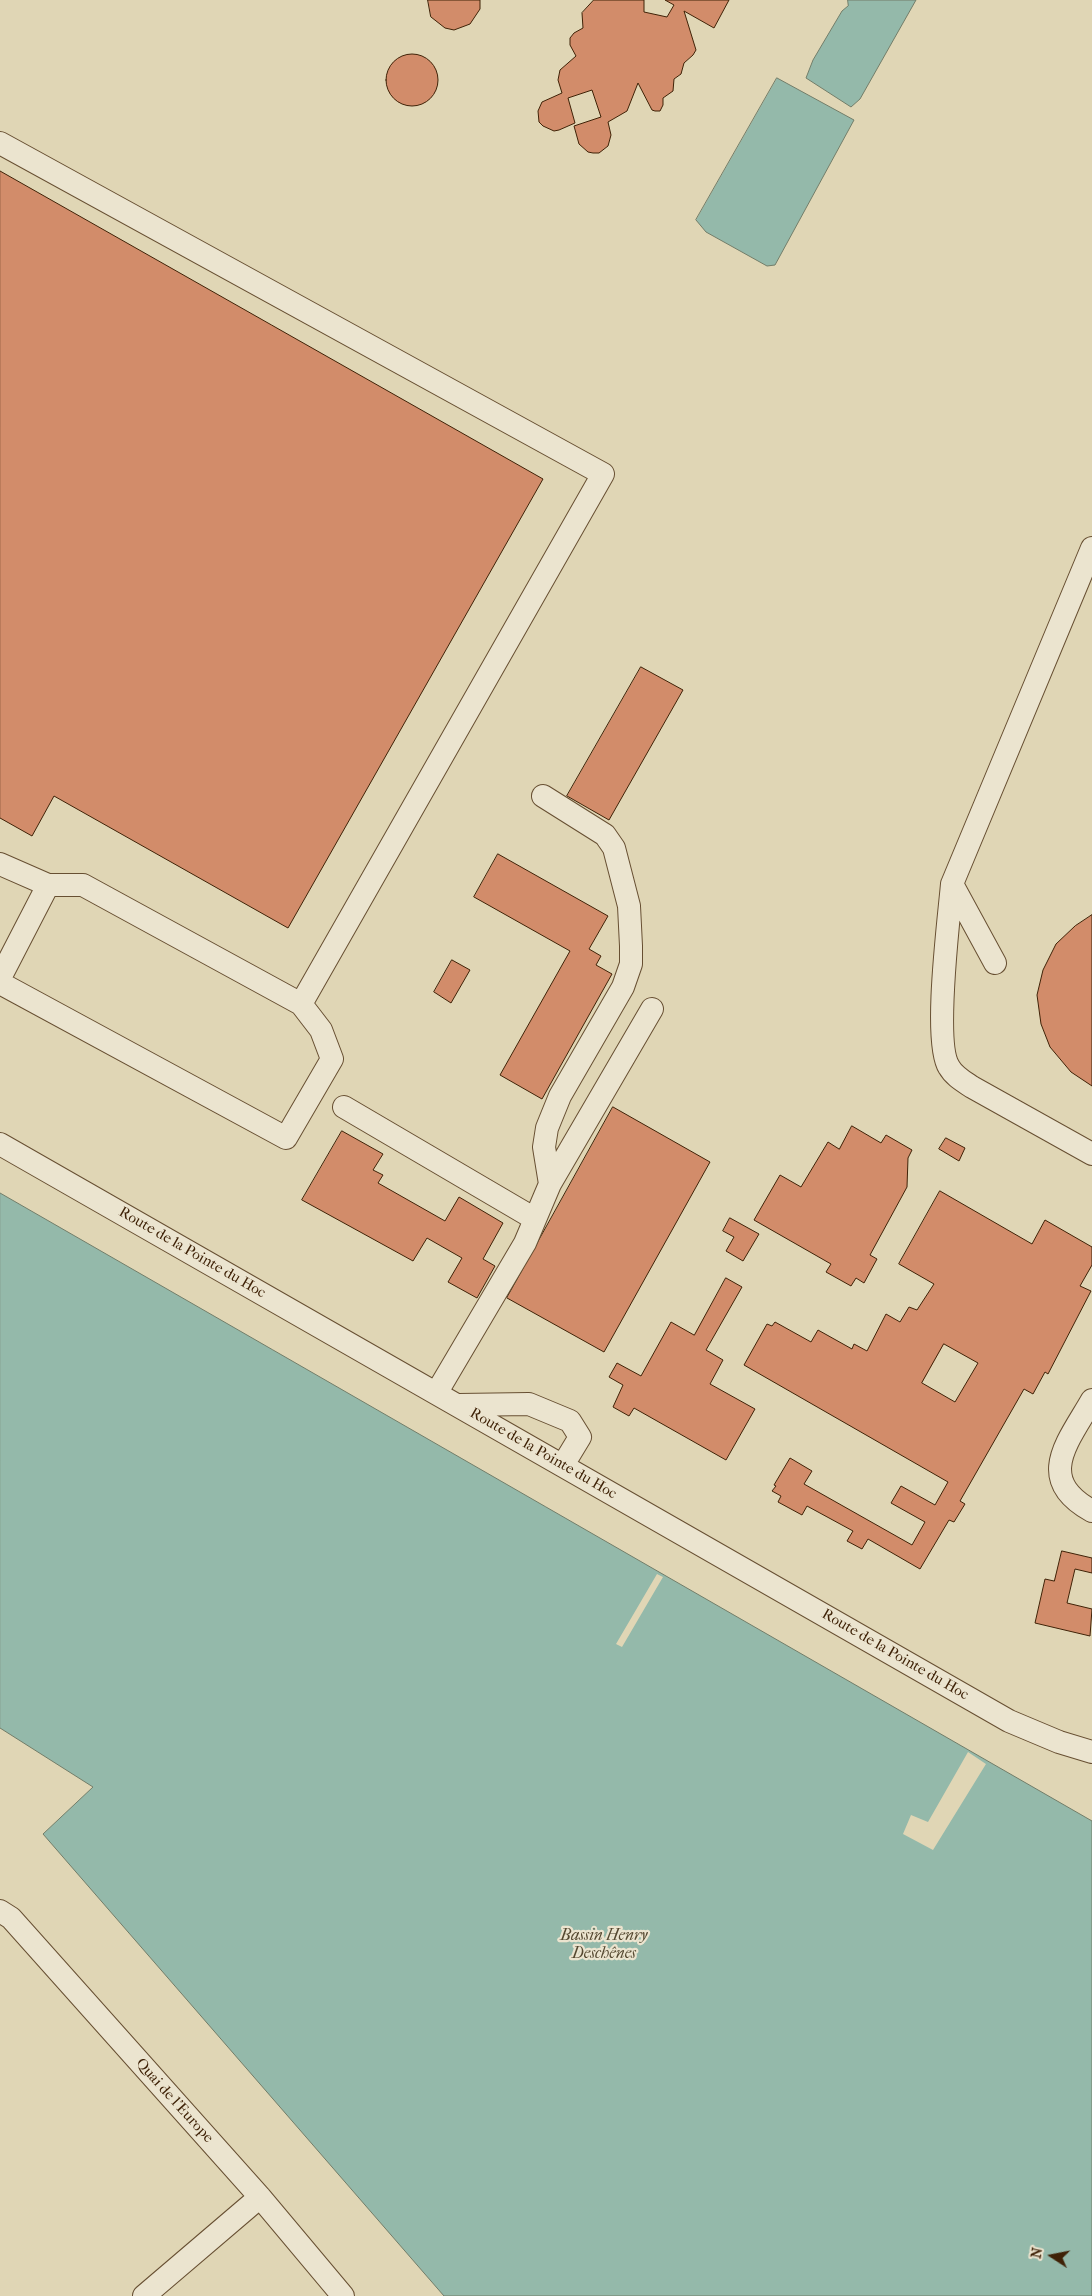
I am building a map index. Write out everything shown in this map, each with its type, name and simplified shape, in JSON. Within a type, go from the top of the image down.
[{"type":"street","points":[[0,143],[603,474],[301,1004]]},
{"type":"street","points":[[1092,548],[952,884],[942,1026],[942,1051],[949,1067],[957,1077],[1092,1154]]},
{"type":"street","points":[[543,796],[605,835],[614,848],[629,906],[631,946],[631,964],[623,987],[560,1096],[547,1128],[544,1147],[550,1184]]},
{"type":"street","points":[[0,864],[48,886],[83,885],[301,1004],[321,1030],[332,1059],[286,1138],[0,983]]},
{"type":"street","points":[[952,884],[995,963]]},
{"type":"street","points":[[0,978],[48,886]]},
{"type":"street","points":[[437,1392],[525,1243],[550,1184],[652,1009]]},
{"type":"street","points":[[344,1107],[535,1219]]},
{"type":"street","name":"Route de la Pointe du Hoc","points":[[0,1144],[1009,1720],[1059,1742],[1092,1752]]},
{"type":"street","points":[[1092,1400],[1063,1452],[1060,1469],[1061,1483],[1069,1495],[1092,1511]]},
{"type":"street","points":[[459,1405],[529,1404],[570,1421],[580,1437],[563,1465]]},
{"type":"street","name":"Quai de l'Europe","points":[[4,1919],[260,2197],[343,2296]]},
{"type":"street","points":[[144,2296],[260,2197]]},
{"type":"water","points":[[848,0],[916,0],[860,99],[851,107],[806,78],[813,60],[842,11],[848,6]]},
{"type":"water","points":[[777,78],[854,120],[775,265],[767,266],[706,232],[696,220]]},
{"type":"water","name":"Bassin Henry Deschênes","points":[[0,1193],[1092,1821],[1092,2296],[444,2296],[43,1834],[93,1787],[0,1728]]},
{"type":"pier","points":[[657,1574],[663,1577],[622,1647],[616,1644]]},
{"type":"pier","points":[[968,1752],[986,1764],[933,1850],[903,1834],[911,1815],[928,1822]]},
{"type":"building","points":[[428,0],[480,0],[480,9],[470,24],[454,30],[445,28],[431,17]]},
{"type":"building","points":[[594,0],[644,0],[644,12],[667,17],[674,5],[665,0],[729,0],[714,28],[684,11],[696,50],[684,63],[681,74],[674,79],[673,91],[663,98],[663,105],[660,111],[655,111],[652,110],[638,83],[627,111],[608,122],[611,135],[608,146],[599,153],[588,152],[579,144],[574,126],[601,117],[592,90],[568,98],[575,123],[559,130],[554,131],[543,126],[539,122],[538,111],[542,102],[562,93],[558,80],[560,70],[576,56],[570,45],[570,38],[574,33],[583,28],[582,13]]},
{"type":"building","points":[[412,54],[426,58],[434,66],[438,80],[434,94],[426,102],[412,106],[398,102],[390,94],[386,80],[390,66],[398,58]]},
{"type":"building","points":[[0,171],[543,479],[288,928],[54,796],[32,836],[0,818]]},
{"type":"building","points":[[641,667],[683,690],[609,820],[567,796]]},
{"type":"building","points":[[498,854],[608,916],[589,949],[601,956],[596,965],[612,974],[542,1099],[500,1075],[570,951],[474,897]]},
{"type":"building","points":[[1092,915],[1092,1086],[1071,1072],[1050,1047],[1041,1024],[1037,995],[1043,970],[1056,944],[1075,926]]},
{"type":"building","points":[[452,960],[470,970],[451,1003],[434,992]]},
{"type":"building","points":[[613,1107],[710,1162],[604,1352],[507,1298]]},
{"type":"building","points":[[852,1126],[881,1143],[886,1135],[912,1150],[908,1158],[907,1187],[870,1255],[877,1259],[864,1283],[856,1278],[851,1286],[826,1272],[831,1264],[754,1220],[780,1175],[801,1187],[828,1142],[839,1149]]},
{"type":"building","points":[[342,1131],[383,1154],[373,1170],[383,1175],[378,1183],[445,1221],[459,1197],[503,1223],[483,1259],[495,1266],[477,1298],[448,1282],[462,1258],[427,1238],[413,1261],[302,1200]]},
{"type":"building","points":[[946,1138],[965,1148],[959,1161],[939,1149]]},
{"type":"building","points":[[940,1191],[1032,1244],[1045,1220],[1092,1247],[1092,1265],[1080,1286],[1091,1291],[1048,1374],[1045,1372],[1033,1394],[1024,1389],[960,1501],[965,1504],[954,1522],[949,1520],[920,1569],[868,1539],[862,1549],[847,1541],[853,1531],[807,1506],[802,1515],[778,1502],[781,1496],[772,1491],[790,1458],[812,1471],[804,1484],[912,1545],[925,1522],[891,1503],[901,1486],[935,1505],[948,1482],[744,1365],[767,1324],[772,1326],[775,1322],[811,1342],[818,1330],[852,1349],[854,1344],[867,1351],[886,1314],[900,1322],[909,1307],[917,1310],[934,1284],[899,1264]],"holes":[[[944,1344],[978,1363],[955,1402],[922,1383]]]},
{"type":"building","points":[[730,1218],[759,1234],[743,1261],[726,1251],[734,1237],[723,1231]]},
{"type":"building","points":[[726,1278],[742,1287],[706,1350],[723,1360],[710,1384],[755,1409],[726,1460],[634,1408],[629,1416],[613,1407],[623,1385],[609,1377],[617,1363],[641,1376],[671,1322],[694,1335]]},
{"type":"building","points":[[1062,1551],[1092,1558],[1092,1573],[1075,1569],[1067,1603],[1092,1609],[1090,1636],[1035,1623],[1045,1579],[1054,1581]]}]
